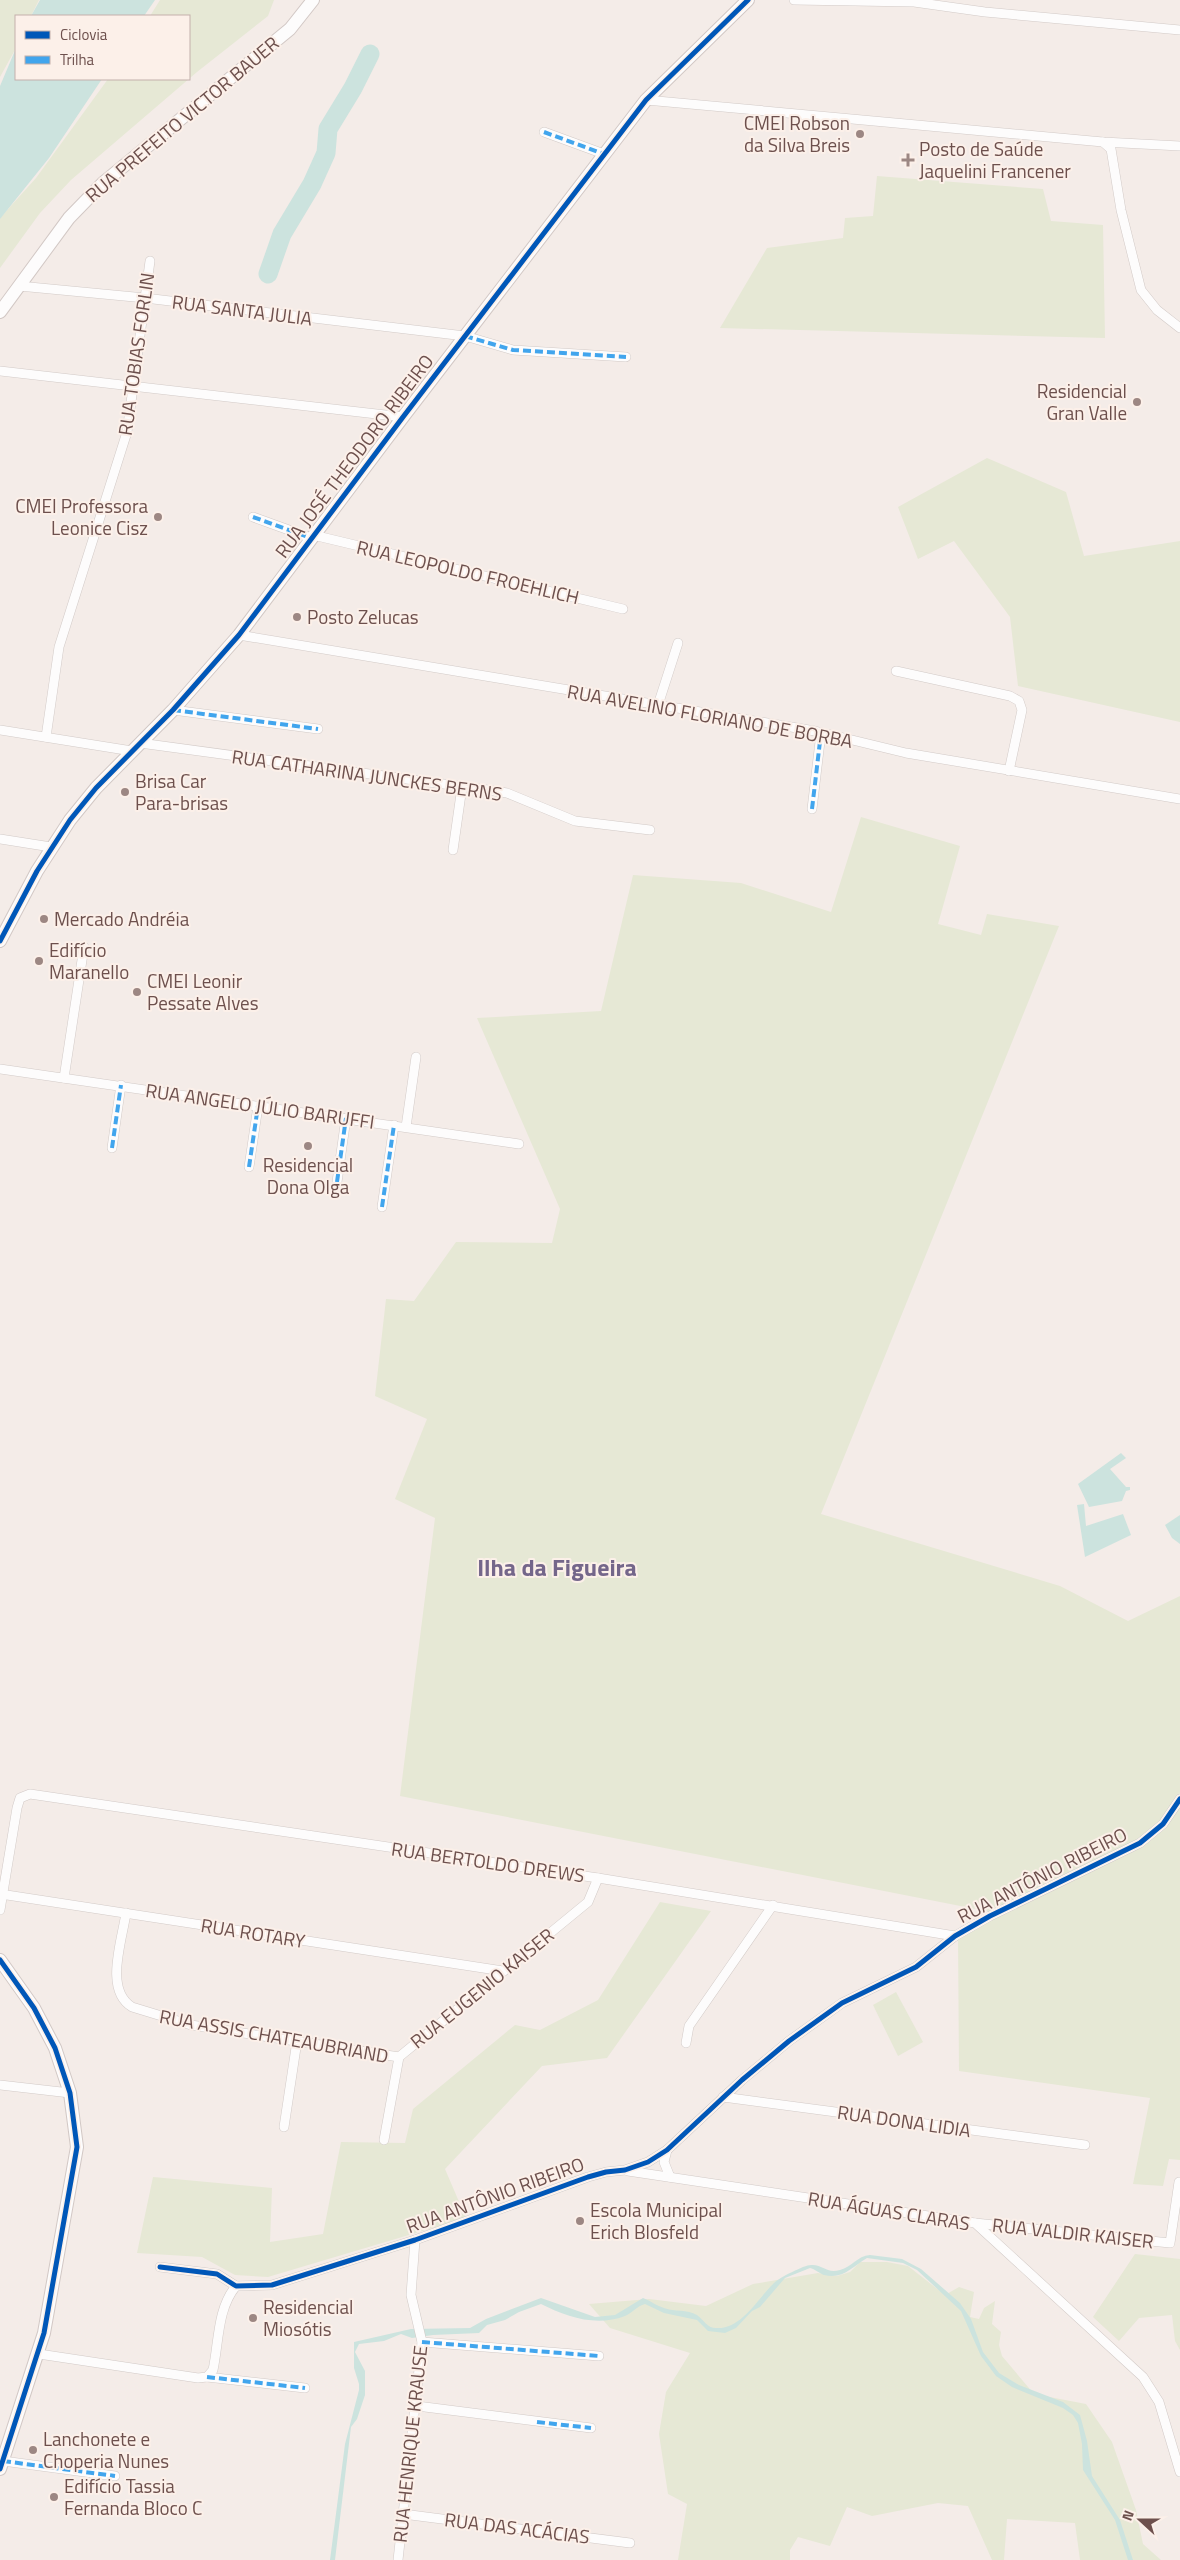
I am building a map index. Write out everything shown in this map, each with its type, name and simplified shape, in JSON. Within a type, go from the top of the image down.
[{"type":"main road","name":"RUA PREFEITO VICTOR BAUER","points":[[0,312],[69,218],[102,183],[290,29],[313,0]]},
{"type":"main road","name":"RUA JOSÉ THEODORO RIBEIRO","points":[[0,941],[51,847],[96,788],[173,710],[239,635],[646,100],[748,0]]},
{"type":"main road","points":[[0,1960],[34,2008],[54,2048],[70,2093],[77,2147],[54,2286],[39,2354],[1,2465]]},
{"type":"street","points":[[794,0],[914,2],[985,12],[1180,30]]},
{"type":"street","points":[[646,100],[1103,142],[1180,146]]},
{"type":"street","points":[[544,132],[604,154]]},
{"type":"street","points":[[1103,142],[1111,149],[1121,210],[1140,290],[1157,310],[1180,328]]},
{"type":"street","name":"RUA TOBIAS FORLIN","points":[[46,737],[59,647],[127,432],[150,261]]},
{"type":"street","name":"RUA SANTA JULIA","points":[[19,286],[145,298],[465,336],[513,350],[626,357]]},
{"type":"street","points":[[0,371],[403,417]]},
{"type":"street","name":"RUA LEOPOLDO FROEHLICH","points":[[253,517],[312,537],[623,608]]},
{"type":"street","name":"RUA AVELINO FLORIANO DE BORBA","points":[[239,635],[821,733],[884,749],[1180,799]]},
{"type":"street","points":[[658,705],[678,643]]},
{"type":"street","points":[[896,671],[1010,696],[1020,701],[1022,710],[1009,771]]},
{"type":"street","points":[[173,710],[318,729]]},
{"type":"street","name":"RUA CATHARINA JUNCKES BERNS","points":[[0,730],[507,793],[575,821],[650,830]]},
{"type":"street","points":[[812,809],[821,733]]},
{"type":"street","points":[[453,850],[462,787]]},
{"type":"street","points":[[0,839],[51,847]]},
{"type":"street","points":[[64,1078],[84,947]]},
{"type":"street","points":[[406,1127],[416,1057]]},
{"type":"street","name":"RUA ANGELO JÚLIO BARUFFI","points":[[0,1069],[519,1144]]},
{"type":"street","points":[[112,1148],[121,1085]]},
{"type":"street","points":[[249,1168],[258,1106]]},
{"type":"street","points":[[337,1182],[346,1118]]},
{"type":"street","points":[[382,1207],[394,1126]]},
{"type":"street","name":"RUA BERTOLDO DREWS","points":[[1,1894],[17,1808],[20,1798],[30,1794],[598,1878],[955,1936]]},
{"type":"street","name":"RUA ANTÔNIO RIBEIRO","points":[[236,2286],[272,2285],[415,2240],[588,2177],[606,2172],[625,2170],[648,2162],[667,2150],[722,2097],[789,2041],[842,2003],[916,1967],[955,1936],[990,1916],[1140,1843],[1163,1824],[1180,1799]]},
{"type":"street","name":"RUA EUGENIO KAISER","points":[[384,2140],[398,2057],[588,1902],[598,1878]]},
{"type":"street","points":[[0,1910],[1,1894]]},
{"type":"street","name":"RUA ROTARY","points":[[1,1894],[503,1971]]},
{"type":"street","points":[[686,2042],[689,2026],[773,1905]]},
{"type":"street","name":"RUA ASSIS CHATEAUBRIAND","points":[[126,1913],[115,1983],[124,2002],[143,2012],[174,2022],[398,2057]]},
{"type":"street","points":[[284,2127],[298,2041]]},
{"type":"street","points":[[0,2084],[70,2093]]},
{"type":"street","name":"RUA DONA LIDIA","points":[[722,2097],[1085,2145]]},
{"type":"street","points":[[667,2150],[664,2162],[670,2177]]},
{"type":"street","name":"RUA ÁGUAS CLARAS","points":[[625,2170],[975,2223],[1143,2377],[1159,2402],[1180,2472]]},
{"type":"street","name":"RUA VALDIR KAISER","points":[[975,2223],[1170,2243],[1179,2182]]},
{"type":"street","name":"RUA HENRIQUE KRAUSE","points":[[398,2560],[417,2406],[422,2342],[411,2295],[415,2240]]},
{"type":"street","points":[[160,2267],[217,2274],[236,2286],[228,2295],[223,2309],[213,2370],[207,2377]]},
{"type":"street","points":[[422,2342],[599,2356]]},
{"type":"street","points":[[39,2354],[198,2378],[207,2377],[305,2388]]},
{"type":"street","points":[[417,2406],[591,2428]]},
{"type":"street","points":[[1,2465],[115,2476]]},
{"type":"street","name":"RUA DAS ACÁCIAS","points":[[403,2514],[630,2543]]},
{"type":"green space","points":[[0,0],[39,0],[32,15],[15,15],[15,50],[0,77]]},
{"type":"green space","points":[[160,0],[274,0],[268,16],[190,78],[190,15],[151,15]]},
{"type":"green space","points":[[107,80],[188,80],[71,180],[40,213],[0,268],[0,218],[36,178]]},
{"type":"green space","points":[[877,176],[1043,189],[1051,221],[1103,225],[1105,338],[720,328],[767,248],[843,238],[845,218],[873,216]]},
{"type":"green space","points":[[987,458],[1066,492],[1084,556],[1180,541],[1180,722],[1018,686],[1010,617],[954,541],[918,559],[898,507]]},
{"type":"green space","points":[[861,817],[960,846],[938,924],[981,935],[987,914],[1059,926],[821,1514],[1060,1586],[1128,1621],[1180,1596],[1180,2160],[1169,2159],[1163,2186],[1133,2184],[1150,2098],[959,2071],[958,1936],[996,1913],[400,1796],[435,1518],[395,1499],[427,1419],[375,1396],[386,1299],[414,1301],[456,1242],[552,1243],[560,1209],[477,1018],[601,1011],[633,875],[741,883],[831,912]]},
{"type":"green space","points":[[660,1902],[711,1911],[607,2058],[542,2066],[445,2169],[466,2218],[268,2277],[235,2275],[202,2257],[137,2253],[153,2177],[272,2188],[270,2242],[323,2234],[341,2142],[405,2143],[413,2109],[515,2025],[540,2030],[598,2000]]},
{"type":"green space","points":[[896,1992],[923,2042],[898,2056],[873,2005]]},
{"type":"green space","points":[[1135,2254],[1180,2259],[1180,2350],[1175,2341],[1172,2315],[1139,2318],[1119,2341],[1093,2317]]},
{"type":"green space","points":[[860,2262],[887,2262],[908,2266],[945,2295],[959,2287],[974,2292],[970,2317],[979,2319],[984,2308],[995,2301],[992,2324],[1001,2332],[999,2345],[1002,2356],[1034,2394],[1086,2404],[1112,2442],[1136,2510],[1143,2544],[1161,2560],[1080,2560],[1075,2523],[1007,2519],[1004,2560],[992,2560],[968,2506],[938,2503],[872,2516],[847,2507],[830,2546],[798,2537],[790,2550],[790,2560],[678,2560],[687,2504],[668,2494],[659,2434],[666,2392],[690,2353],[610,2328],[589,2304],[649,2299],[706,2306],[753,2284],[818,2273],[837,2276],[850,2272]]},
{"type":"water","points":[[40,0],[155,0],[145,15],[32,15]]},
{"type":"water","points":[[15,50],[15,80],[101,80],[49,158],[0,219],[0,86]]},
{"type":"water","points":[[1121,1453],[1126,1458],[1110,1469],[1126,1487],[1130,1487],[1130,1490],[1126,1491],[1122,1501],[1089,1507],[1078,1484]]},
{"type":"water","points":[[1084,1504],[1086,1526],[1123,1514],[1131,1535],[1085,1557],[1077,1505]]},
{"type":"water","points":[[1180,1515],[1180,1544],[1172,1538],[1165,1525]]},
{"type":"water","points":[[870,2255],[902,2259],[921,2269],[960,2303],[971,2319],[983,2352],[999,2373],[1019,2385],[1063,2402],[1080,2415],[1087,2441],[1092,2476],[1120,2520],[1133,2560],[1128,2560],[1115,2520],[1083,2470],[1082,2444],[1078,2423],[1073,2415],[1063,2408],[1012,2387],[996,2376],[981,2356],[961,2311],[917,2270],[903,2263],[867,2258],[837,2276],[824,2275],[810,2268],[785,2278],[760,2307],[752,2311],[736,2328],[725,2333],[708,2331],[697,2320],[664,2313],[645,2304],[625,2316],[603,2321],[571,2316],[541,2304],[519,2312],[505,2320],[487,2325],[479,2333],[412,2338],[401,2334],[384,2341],[359,2344],[355,2352],[365,2371],[365,2395],[357,2419],[351,2427],[335,2560],[330,2560],[345,2444],[359,2390],[354,2368],[354,2342],[411,2329],[470,2328],[486,2319],[541,2298],[595,2317],[615,2315],[643,2298],[664,2308],[693,2313],[713,2328],[725,2327],[741,2319],[774,2283],[792,2272],[811,2265],[831,2271],[840,2270],[862,2257]]},
{"type":"waterway","points":[[268,274],[282,234],[312,184],[326,153],[328,129],[353,88],[370,54]]},
{"type":"marked path","points":[[544,132],[604,154]]},
{"type":"marked path","points":[[465,336],[513,350],[626,357]]},
{"type":"marked path","points":[[253,517],[311,538]]},
{"type":"marked path","points":[[173,710],[318,729]]},
{"type":"marked path","points":[[812,809],[821,733]]},
{"type":"marked path","points":[[112,1148],[121,1085]]},
{"type":"marked path","points":[[249,1167],[258,1106]]},
{"type":"marked path","points":[[337,1182],[346,1118]]},
{"type":"marked path","points":[[382,1207],[394,1125]]},
{"type":"marked path","points":[[422,2342],[599,2356]]},
{"type":"marked path","points":[[207,2377],[305,2388]]},
{"type":"marked path","points":[[537,2422],[591,2428]]},
{"type":"marked path","points":[[3,2461],[115,2476]]},
{"type":"cycle path","points":[[0,941],[37,871],[70,820],[96,788],[173,710],[239,635],[646,100],[748,0]]},
{"type":"cycle path","points":[[160,2267],[217,2274],[236,2286],[272,2285],[415,2240],[588,2177],[606,2172],[625,2170],[648,2162],[667,2150],[742,2080],[789,2041],[842,2003],[916,1967],[955,1936],[990,1916],[1140,1843],[1163,1824],[1180,1799]]},
{"type":"cycle path","points":[[0,1960],[34,2008],[55,2048],[70,2093],[77,2147],[44,2333],[0,2469]]},
{"type":"place","name":"CMEI Robson da Silva Breis","points":[[860,134]]},
{"type":"place","name":"Posto de Saúde Jaquelini Francener","points":[[908,160]]},
{"type":"place","name":"Residencial Gran Valle","points":[[1137,402]]},
{"type":"place","name":"CMEI Professora Leonice Cisz","points":[[158,517]]},
{"type":"place","name":"Posto Zelucas","points":[[297,617]]},
{"type":"place","name":"Brisa Car Para-brisas","points":[[125,792]]},
{"type":"place","name":"Mercado Andréia","points":[[44,919]]},
{"type":"place","name":"Edifício Maranello","points":[[39,961]]},
{"type":"place","name":"CMEI Leonir Pessate Alves","points":[[137,992]]},
{"type":"place","name":"Residencial Dona Olga","points":[[308,1146]]},
{"type":"place","name":"Escola Municipal Erich Blosfeld","points":[[580,2221]]},
{"type":"place","name":"Residencial Miosótis","points":[[253,2318]]},
{"type":"place","name":"Lanchonete e Choperia Nunes","points":[[33,2450]]},
{"type":"place","name":"Edifício Tassia Fernanda Bloco C","points":[[54,2497]]},
{"type":"district","name":"Ilha da Figueira","points":[[557,1568]]}]
